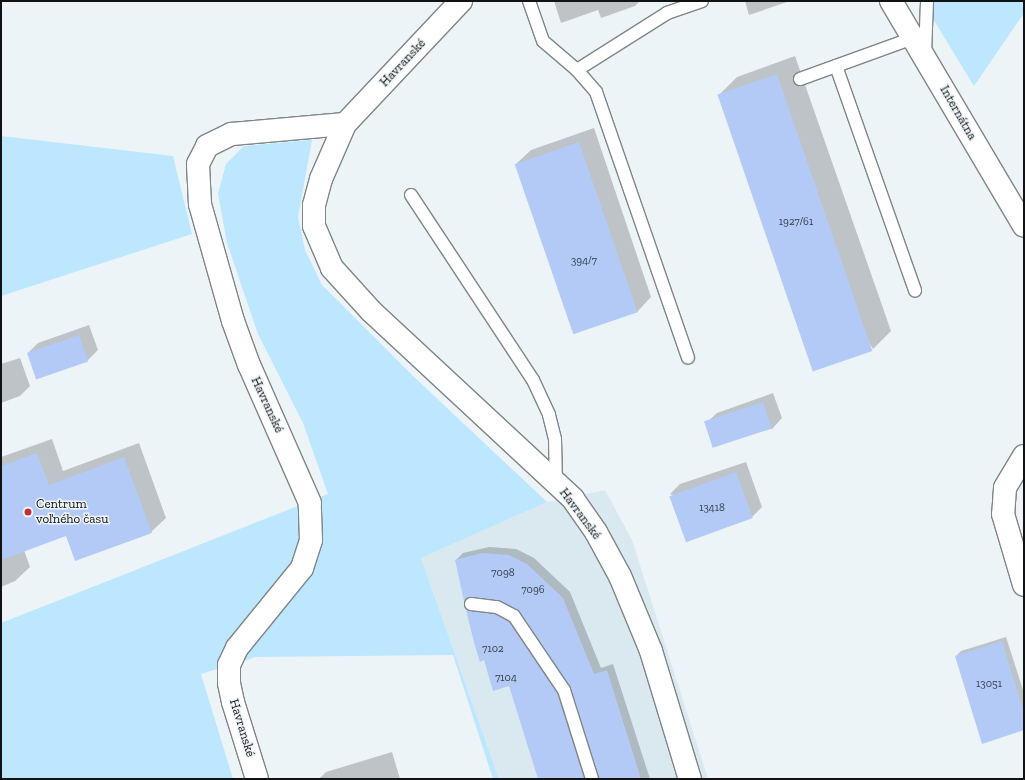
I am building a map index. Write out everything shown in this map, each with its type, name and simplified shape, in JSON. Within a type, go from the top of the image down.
[{"type":"street","name":"Havranské","points":[[461,1],[346,124],[321,179],[314,205],[314,226],[332,268],[371,311],[573,499],[596,532],[620,576],[651,651],[690,779]]},
{"type":"street","name":"Internátna","points":[[891,1],[1021,215]]},
{"type":"street","name":"Havranské","points":[[257,779],[233,702],[229,683],[229,665],[237,648],[302,568],[312,540],[310,503],[249,365],[233,321],[200,204],[198,164],[207,146],[232,134],[346,124]]},
{"type":"street","points":[[1024,456],[1005,488],[1003,514],[1024,585]]},
{"type":"lane","points":[[529,1],[543,41],[577,70],[596,92],[688,358]]},
{"type":"lane","points":[[577,70],[667,13],[702,1]]},
{"type":"lane","points":[[925,58],[927,1]]},
{"type":"lane","points":[[800,79],[913,38]]},
{"type":"lane","points":[[836,66],[915,290]]},
{"type":"lane","points":[[411,195],[533,380],[549,415],[555,439],[556,483]]},
{"type":"lane","points":[[471,604],[497,607],[514,616],[564,690],[592,779]]},
{"type":"shaded area","points":[[922,1],[1024,1],[1024,13],[974,86]]},
{"type":"shaded area","points":[[1,136],[173,156],[192,234],[1,296]]},
{"type":"shaded area","points":[[312,140],[298,217],[305,250],[322,285],[412,375],[547,502],[421,558],[499,779],[493,779],[453,655],[256,657],[201,674],[233,779],[1,779],[1,623],[328,494],[303,423],[258,334],[227,243],[218,194],[226,164],[244,146]]},
{"type":"shaded area","points":[[605,490],[632,540],[708,779],[499,779],[421,558],[547,502]]},
{"type":"building","points":[[777,74],[872,351],[813,372],[717,95]]},
{"type":"building","points":[[579,142],[638,312],[573,334],[515,164]]},
{"type":"building","points":[[79,335],[88,361],[36,379],[27,353]]},
{"type":"building","points":[[763,402],[772,429],[713,448],[704,421]]},
{"type":"building","points":[[37,453],[49,485],[124,457],[152,533],[75,561],[66,536],[1,560],[1,466]]},
{"type":"building","points":[[736,472],[753,518],[686,542],[669,496]]},
{"type":"building","points":[[482,553],[509,555],[527,564],[563,598],[594,674],[607,670],[641,779],[599,779],[571,688],[520,612],[498,600],[471,597],[464,601],[455,560]]},
{"type":"building","points":[[466,610],[495,614],[509,622],[557,693],[584,779],[538,779],[509,686],[493,691],[484,660],[480,662]]},
{"type":"building","points":[[1002,641],[1024,713],[1024,730],[982,744],[955,656]]},
{"type":"place","name":"Centrum voľného času","points":[[28,512]]}]
